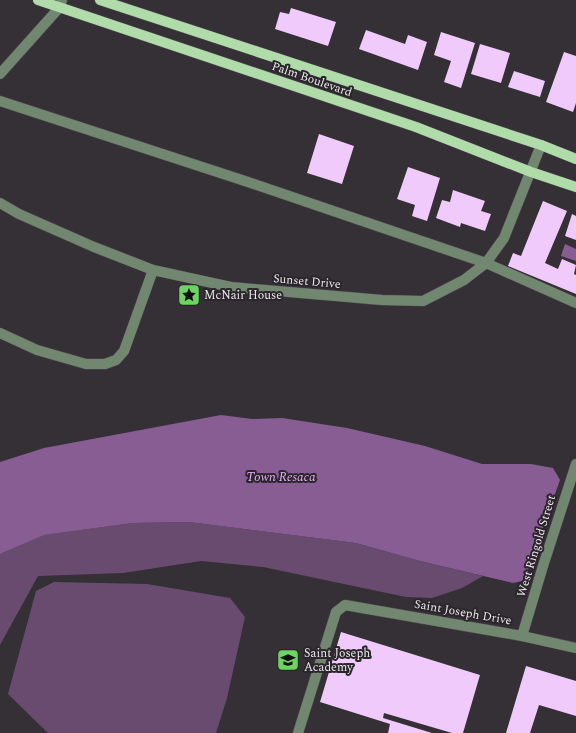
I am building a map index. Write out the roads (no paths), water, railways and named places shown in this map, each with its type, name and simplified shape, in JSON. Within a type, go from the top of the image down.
[{"type":"main road","name":"Palm Boulevard","points":[[38,0],[60,4],[416,127],[531,172],[576,187]]},
{"type":"main road","name":"Palm Boulevard","points":[[100,0],[541,145],[576,158]]},
{"type":"street","points":[[0,74],[60,4]]},
{"type":"street","points":[[0,101],[486,263],[576,303]]},
{"type":"street","name":"Sunset Drive","points":[[0,203],[19,214],[94,247],[153,270],[231,287],[382,300],[423,301],[464,280],[486,263],[504,238],[541,145]]},
{"type":"street","points":[[0,332],[37,350],[86,364],[105,364],[116,360],[124,351],[153,270]]},
{"type":"street","name":"West Ringold Street","points":[[522,636],[569,482],[576,464]]},
{"type":"street","name":"Saint Joseph Drive","points":[[298,733],[336,612],[345,604],[522,636],[576,648]]},
{"type":"water","points":[[565,244],[576,249],[576,261],[561,256]]},
{"type":"water","name":"Town Resaca","points":[[221,415],[252,419],[282,418],[347,428],[425,446],[482,464],[531,464],[553,468],[560,480],[527,573],[522,581],[513,583],[420,561],[356,543],[189,522],[133,523],[44,535],[0,554],[0,462],[44,448]]},
{"type":"place","name":"McNair House","points":[[189,295]]},
{"type":"place","name":"Saint Joseph Academy","points":[[288,660]]}]
